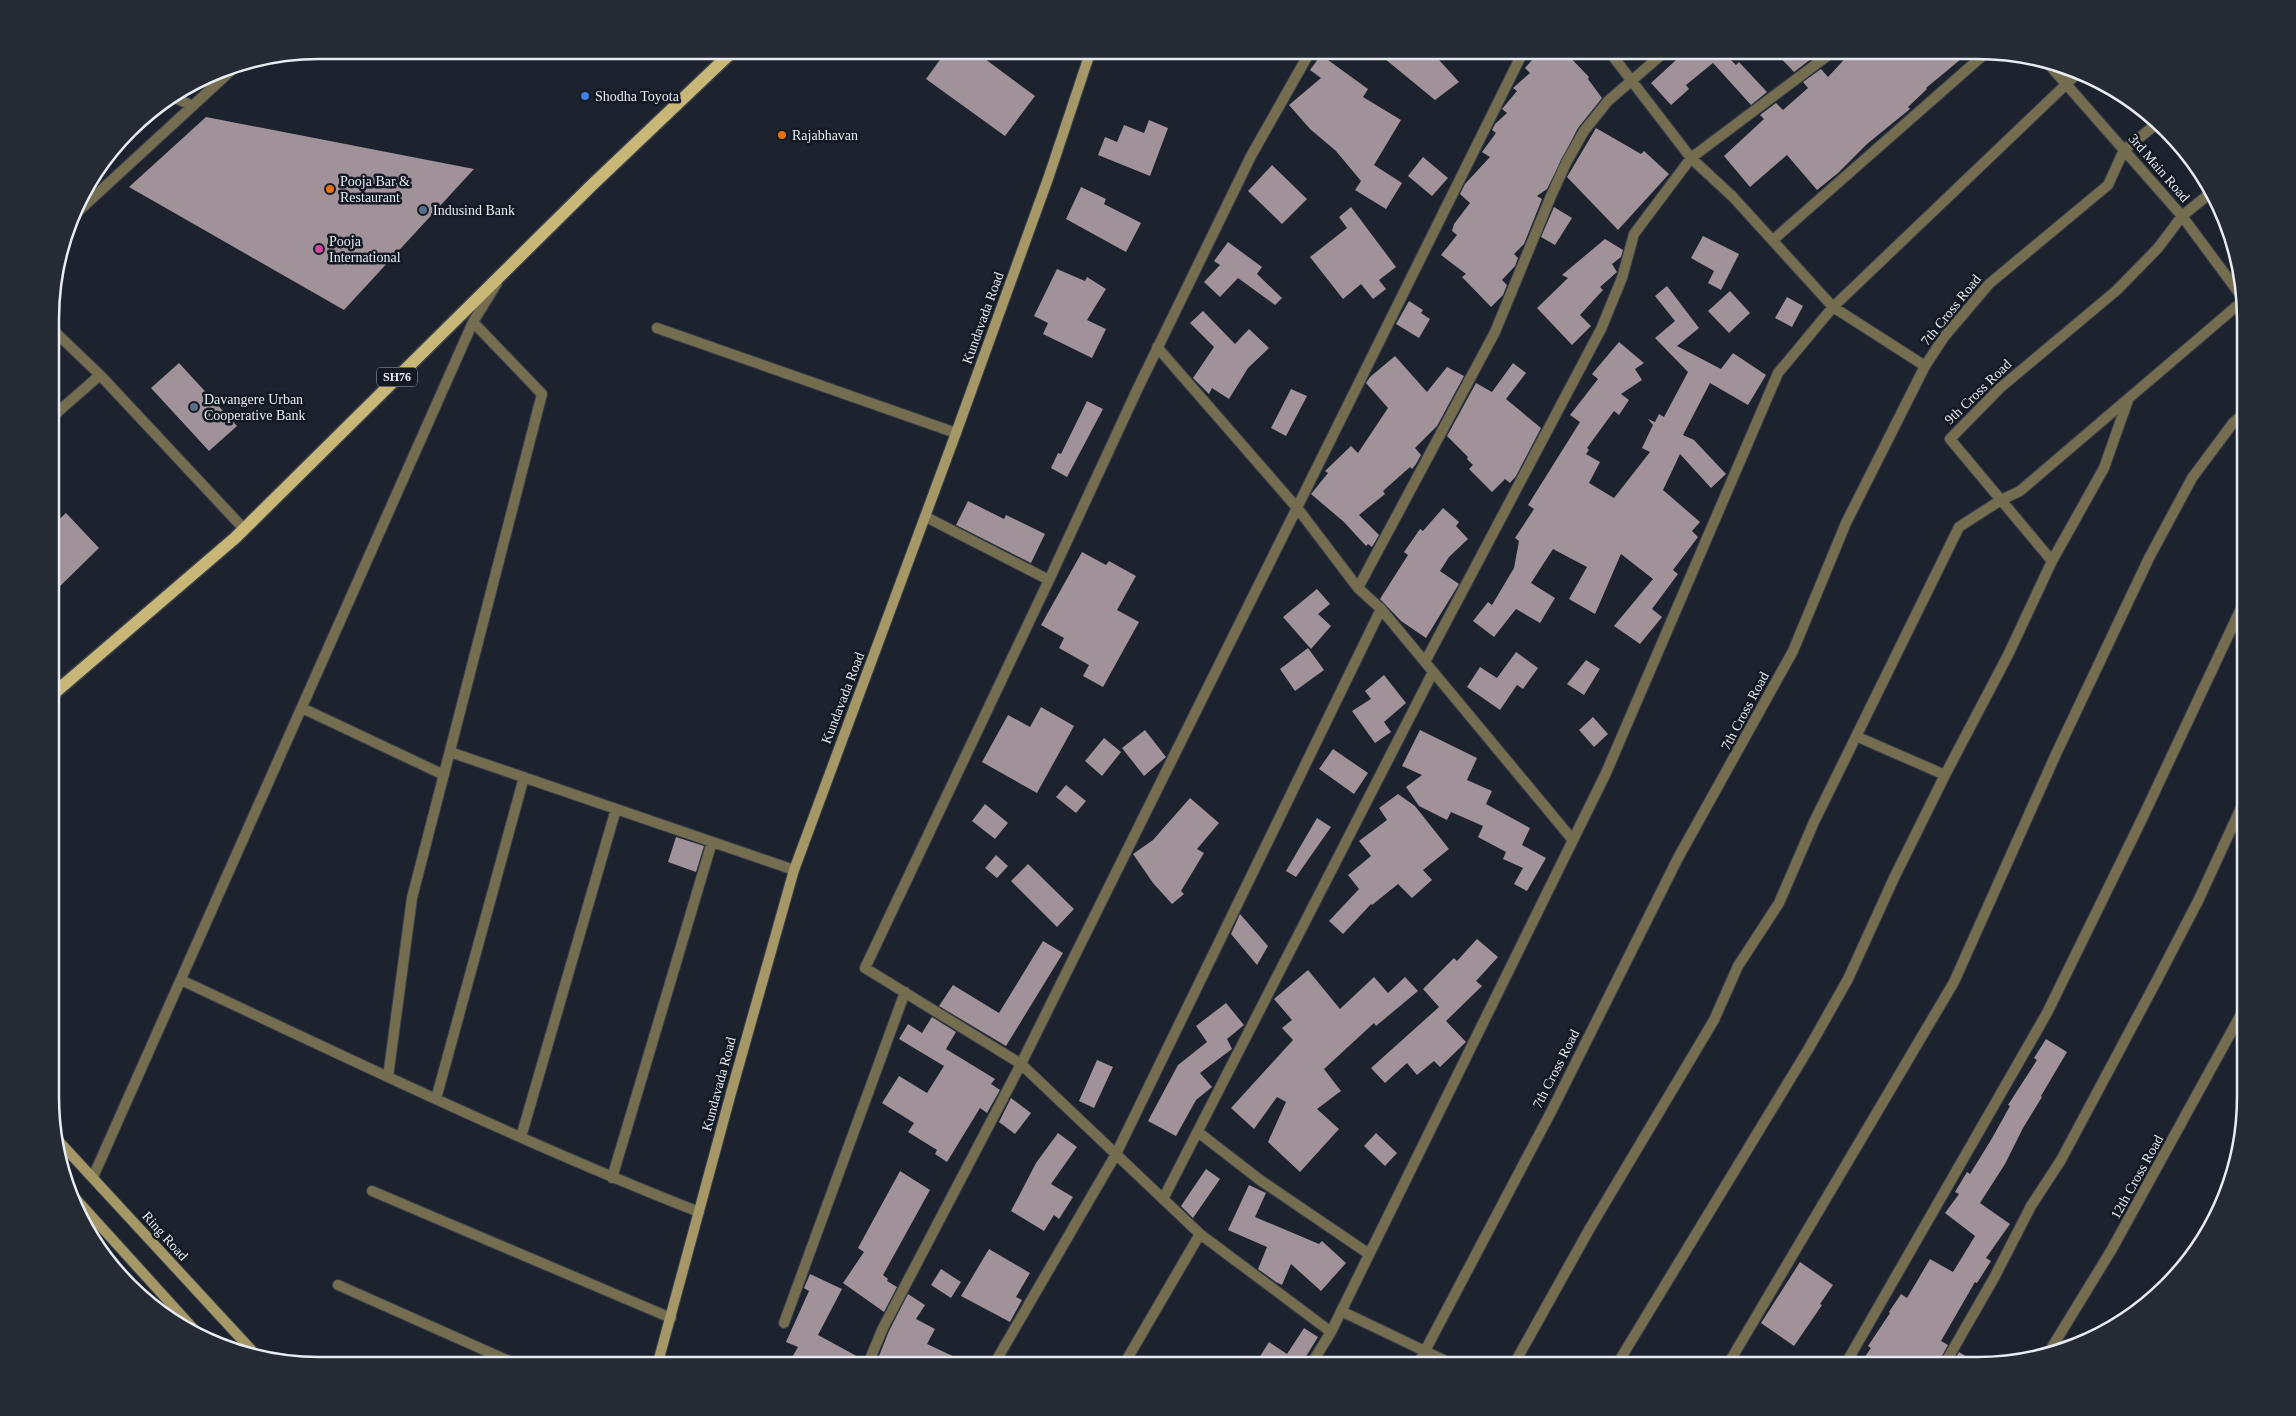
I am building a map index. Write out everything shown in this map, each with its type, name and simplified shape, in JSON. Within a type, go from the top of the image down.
[{"type":"main road","name":"SH76","points":[[59,689],[244,529],[504,272],[725,59]]},
{"type":"street","name":"Kundavada Road","points":[[660,1357],[730,1093],[794,870],[926,517],[1049,176],[1088,59]]},
{"type":"street","points":[[1306,59],[1251,156],[1157,347],[866,968],[1021,1064],[1200,1234],[1331,1332]]},
{"type":"street","points":[[871,1357],[883,1328],[1021,1064],[1520,59]]},
{"type":"street","points":[[1614,59],[1691,158],[1733,197],[1833,307],[1925,366]]},
{"type":"street","points":[[1358,588],[1495,332],[1566,163],[1584,131],[1608,101],[1657,59]]},
{"type":"street","points":[[1424,662],[1601,328],[1622,278],[1634,234],[1691,158],[1822,59]]},
{"type":"street","points":[[1773,240],[1979,59]]},
{"type":"street","name":"3rd Main Road","points":[[2054,71],[2182,216],[2235,287]]},
{"type":"street","points":[[86,204],[224,77]]},
{"type":"street","points":[[1316,1357],[1341,1312],[1606,773],[1778,373],[1833,307],[2072,77]]},
{"type":"street","points":[[179,100],[192,106]]},
{"type":"street","name":"7th Cross Road","points":[[1422,1357],[1552,1110],[1678,858],[1793,651],[1846,524],[1925,366],[1944,336],[1989,284],[2108,185],[2124,150],[2153,127]]},
{"type":"street","points":[[2182,216],[2206,197]]},
{"type":"street","name":"9th Cross Road","points":[[2001,500],[1950,439],[2000,388],[2117,290],[2158,248],[2182,216]]},
{"type":"street","points":[[93,1178],[473,322],[504,272]]},
{"type":"street","points":[[1518,1357],[1590,1228],[1714,1020],[1738,966],[1780,903],[1814,822],[1858,737],[1959,527],[2001,500],[2020,491],[2237,307]]},
{"type":"street","points":[[388,1078],[412,898],[542,394],[473,322]]},
{"type":"street","points":[[657,328],[956,434]]},
{"type":"street","points":[[59,336],[100,375],[244,529]]},
{"type":"street","points":[[1157,347],[1298,509],[1358,588],[1381,609],[1572,839]]},
{"type":"street","points":[[59,411],[100,375]]},
{"type":"street","points":[[1621,1357],[1809,1048],[1848,979],[1945,775],[2008,655],[2052,561],[2104,468],[2128,398]]},
{"type":"street","points":[[1733,1357],[1954,982],[2056,754],[2149,558],[2192,478],[2237,420]]},
{"type":"street","points":[[2001,500],[2052,561]]},
{"type":"street","points":[[926,517],[1049,580]]},
{"type":"street","points":[[998,1357],[1116,1154],[1381,609]]},
{"type":"street","points":[[1850,1357],[2047,1013],[2141,822],[2237,619]]},
{"type":"street","points":[[1163,1199],[1433,672]]},
{"type":"street","points":[[302,708],[444,775]]},
{"type":"street","points":[[1858,737],[1945,775]]},
{"type":"street","points":[[450,752],[794,870]]},
{"type":"street","points":[[436,1099],[524,777]]},
{"type":"street","points":[[521,1137],[616,809]]},
{"type":"street","points":[[1949,1357],[1994,1278],[2031,1206],[2061,1160],[2199,899],[2237,818]]},
{"type":"street","points":[[612,1178],[712,842]]},
{"type":"street","points":[[181,980],[388,1078],[612,1178],[699,1212]]},
{"type":"street","points":[[784,1323],[905,992]]},
{"type":"street","name":"12th Cross Road","points":[[2053,1345],[2112,1249],[2237,1023]]},
{"type":"street","points":[[1198,1132],[1260,1180],[1369,1254]]},
{"type":"street","name":"Ring Road","points":[[64,1146],[249,1347]]},
{"type":"street","points":[[372,1191],[671,1318]]},
{"type":"street","points":[[86,1211],[187,1321]]},
{"type":"street","points":[[1128,1357],[1200,1234]]},
{"type":"street","points":[[338,1285],[500,1357]]},
{"type":"street","points":[[1341,1312],[1436,1357]]},
{"type":"building","points":[[940,59],[985,59],[1035,96],[1005,136],[926,79]]},
{"type":"building","points":[[1318,59],[1327,59],[1368,89],[1363,97],[1401,120],[1374,165],[1402,183],[1386,209],[1355,190],[1361,181],[1336,151],[1310,129],[1289,105],[1321,78],[1310,70]]},
{"type":"building","points":[[1385,59],[1438,59],[1459,82],[1435,100]]},
{"type":"building","points":[[1533,59],[1572,59],[1589,77],[1588,79],[1602,98],[1578,128],[1547,189],[1537,196],[1542,199],[1524,244],[1514,254],[1518,258],[1515,266],[1502,280],[1507,285],[1503,295],[1491,307],[1462,277],[1466,274],[1441,255],[1457,235],[1452,231],[1454,224],[1470,203],[1460,194],[1465,184],[1490,157],[1482,152],[1496,133],[1492,130],[1495,124],[1507,113],[1502,109],[1517,91],[1513,88],[1530,73],[1525,68]]},
{"type":"building","points":[[1677,59],[1730,59],[1736,65],[1739,62],[1767,92],[1751,105],[1713,63],[1686,85],[1689,89],[1671,105],[1651,83]]},
{"type":"building","points":[[1782,59],[1811,59],[1794,72]]},
{"type":"building","points":[[1845,59],[1961,59],[1926,88],[1908,107],[1910,109],[1867,144],[1838,173],[1817,190],[1787,155],[1750,187],[1724,156],[1764,119],[1760,115],[1776,103],[1783,110],[1808,88],[1803,82],[1821,69],[1828,77]]},
{"type":"building","name":"Pooja International","points":[[206,117],[474,169],[344,310],[129,187]]},
{"type":"building","points":[[1149,120],[1168,128],[1150,176],[1098,155],[1105,137],[1117,142],[1124,125],[1144,133]]},
{"type":"building","points":[[1596,128],[1641,154],[1644,151],[1669,174],[1618,230],[1567,177]]},
{"type":"building","points":[[1423,157],[1448,178],[1432,196],[1408,176]]},
{"type":"building","points":[[1272,165],[1307,199],[1282,224],[1248,191]]},
{"type":"building","points":[[1081,187],[1106,199],[1104,204],[1141,223],[1126,252],[1066,219]]},
{"type":"building","points":[[1351,207],[1396,267],[1379,280],[1386,289],[1373,299],[1361,284],[1343,299],[1310,257],[1347,228],[1339,217]]},
{"type":"building","points":[[1554,207],[1572,218],[1555,245],[1541,237]]},
{"type":"building","points":[[1703,236],[1739,254],[1721,290],[1708,283],[1714,271],[1691,258]]},
{"type":"building","points":[[1605,239],[1623,250],[1621,257],[1612,264],[1617,272],[1600,287],[1603,290],[1580,315],[1591,326],[1572,345],[1537,308],[1568,278],[1562,275]]},
{"type":"building","points":[[1228,242],[1262,267],[1257,274],[1282,298],[1275,305],[1238,278],[1220,297],[1204,282],[1220,265],[1214,261]]},
{"type":"building","points":[[1057,269],[1085,281],[1087,277],[1106,289],[1087,320],[1106,329],[1092,358],[1043,334],[1048,323],[1034,316]]},
{"type":"building","points":[[1667,286],[1699,328],[1677,346],[1721,369],[1733,353],[1766,375],[1748,405],[1710,383],[1683,435],[1694,440],[1726,474],[1711,488],[1680,454],[1663,490],[1700,522],[1692,531],[1698,537],[1673,570],[1678,574],[1652,609],[1662,617],[1640,644],[1614,626],[1653,579],[1621,554],[1595,614],[1569,599],[1587,567],[1553,549],[1531,583],[1555,598],[1540,623],[1516,609],[1494,637],[1473,621],[1488,602],[1492,605],[1514,568],[1519,541],[1515,538],[1534,509],[1528,505],[1580,422],[1570,415],[1598,379],[1592,374],[1619,342],[1644,363],[1635,369],[1642,380],[1621,394],[1629,400],[1619,415],[1614,411],[1587,448],[1589,450],[1586,454],[1600,462],[1589,483],[1614,498],[1650,452],[1642,448],[1653,425],[1648,419],[1655,422],[1659,414],[1664,417],[1688,372],[1655,338],[1675,321],[1655,296]]},
{"type":"building","points":[[1730,291],[1750,313],[1729,333],[1708,311]]},
{"type":"building","points":[[1787,297],[1803,306],[1792,327],[1775,318]]},
{"type":"building","points":[[1409,301],[1423,310],[1421,313],[1430,319],[1419,338],[1396,324]]},
{"type":"building","points":[[1203,311],[1235,344],[1249,329],[1269,348],[1248,368],[1229,399],[1212,388],[1209,394],[1193,378],[1214,347],[1190,323]]},
{"type":"building","points":[[1395,356],[1427,392],[1447,367],[1464,376],[1437,426],[1415,448],[1421,455],[1416,464],[1383,491],[1385,494],[1359,515],[1379,535],[1372,547],[1368,544],[1366,546],[1344,522],[1311,494],[1328,473],[1325,471],[1351,446],[1358,453],[1388,408],[1366,383],[1370,377]]},
{"type":"building","name":"Davangere Urban Cooperative Bank","points":[[179,363],[237,426],[209,451],[151,388]]},
{"type":"building","points":[[1513,363],[1526,373],[1506,399],[1541,428],[1516,476],[1510,483],[1505,479],[1492,492],[1469,469],[1473,465],[1467,459],[1468,457],[1447,436],[1476,383],[1492,392]]},
{"type":"building","points":[[1291,389],[1307,396],[1286,436],[1271,428]]},
{"type":"building","points":[[1087,401],[1103,409],[1067,477],[1051,468],[1058,453],[1061,454]]},
{"type":"building","points":[[968,501],[1004,519],[1006,515],[1045,534],[1031,563],[956,525]]},
{"type":"building","points":[[1443,508],[1459,522],[1456,526],[1468,539],[1449,557],[1440,571],[1459,584],[1426,638],[1401,621],[1380,599],[1408,555],[1404,552],[1420,529],[1423,531]]},
{"type":"building","points":[[66,513],[99,548],[59,587],[59,520]]},
{"type":"building","points":[[1082,552],[1106,565],[1109,561],[1136,576],[1117,610],[1139,622],[1103,687],[1083,676],[1089,665],[1059,648],[1064,638],[1041,625]]},
{"type":"building","points":[[1317,589],[1330,604],[1318,614],[1331,626],[1311,649],[1283,617]]},
{"type":"building","points":[[1308,648],[1324,670],[1295,691],[1280,669]]},
{"type":"building","points":[[1516,652],[1538,668],[1523,689],[1517,685],[1500,710],[1467,687],[1480,667],[1497,678]]},
{"type":"building","points":[[1586,660],[1600,669],[1584,695],[1567,684]]},
{"type":"building","points":[[1384,675],[1406,703],[1384,722],[1391,732],[1375,743],[1352,711],[1371,699],[1365,691]]},
{"type":"building","points":[[1041,707],[1074,726],[1037,793],[982,762],[1008,715],[1030,727]]},
{"type":"building","points":[[1593,717],[1608,734],[1594,747],[1579,730]]},
{"type":"building","points":[[1145,730],[1166,757],[1144,776],[1122,748]]},
{"type":"building","points":[[1420,730],[1477,758],[1467,780],[1492,791],[1486,804],[1530,828],[1522,845],[1546,858],[1527,891],[1514,884],[1523,868],[1503,859],[1506,852],[1478,837],[1483,826],[1451,812],[1447,820],[1419,806],[1406,787],[1422,775],[1402,766]]},
{"type":"building","points":[[1104,738],[1121,752],[1102,776],[1085,761]]},
{"type":"building","points":[[1333,749],[1368,773],[1354,794],[1319,769]]},
{"type":"building","points":[[1066,785],[1086,801],[1076,813],[1056,797]]},
{"type":"building","points":[[1398,794],[1415,806],[1449,849],[1423,870],[1432,880],[1412,898],[1398,884],[1371,904],[1343,934],[1329,921],[1359,889],[1348,875],[1371,856],[1359,841],[1387,820],[1379,808]]},
{"type":"building","points":[[1190,798],[1219,823],[1197,849],[1204,853],[1181,891],[1184,894],[1172,904],[1153,883],[1133,854],[1153,840]]},
{"type":"building","points":[[985,804],[1008,823],[995,839],[972,821]]},
{"type":"building","points":[[1317,818],[1331,827],[1296,877],[1286,871]]},
{"type":"building","points":[[676,837],[704,846],[696,872],[668,862]]},
{"type":"building","points":[[996,855],[1008,866],[997,878],[985,868]]},
{"type":"building","points":[[1028,864],[1074,909],[1057,927],[1011,881]]},
{"type":"building","points":[[1240,914],[1268,946],[1257,965],[1231,934]]},
{"type":"building","points":[[1477,939],[1498,957],[1476,981],[1482,986],[1446,1021],[1466,1042],[1440,1067],[1434,1061],[1417,1075],[1407,1063],[1385,1083],[1371,1068],[1439,1007],[1423,989],[1454,958],[1457,961]]},
{"type":"building","points":[[1043,941],[1063,953],[1006,1046],[939,1006],[953,985],[999,1013]]},
{"type":"building","points":[[1308,970],[1340,1009],[1374,977],[1388,993],[1405,977],[1418,991],[1376,1026],[1374,1023],[1324,1069],[1341,1091],[1317,1109],[1339,1129],[1300,1172],[1268,1142],[1286,1102],[1277,1097],[1254,1129],[1231,1108],[1293,1040],[1282,1028],[1292,1020],[1274,999]]},
{"type":"building","points":[[1226,1003],[1244,1025],[1227,1039],[1232,1049],[1200,1073],[1212,1087],[1196,1100],[1176,1136],[1148,1121],[1178,1065],[1207,1042],[1196,1026]]},
{"type":"building","points":[[932,1017],[956,1032],[946,1049],[995,1079],[991,1084],[1000,1090],[987,1113],[980,1108],[947,1162],[935,1154],[937,1150],[908,1132],[914,1123],[882,1103],[899,1076],[927,1093],[944,1066],[899,1039],[908,1024],[922,1033]]},
{"type":"building","points":[[2046,1039],[2067,1052],[2023,1128],[2005,1164],[1980,1203],[2010,1224],[1986,1258],[1991,1261],[1977,1283],[1975,1282],[1941,1341],[1948,1345],[1941,1357],[1865,1357],[1871,1348],[1868,1346],[1901,1294],[1907,1298],[1930,1259],[1953,1272],[1975,1236],[1945,1213],[1959,1194],[1955,1192],[1967,1172],[1970,1174],[2010,1106],[2008,1105],[2037,1060],[2034,1058]]},
{"type":"building","points":[[1097,1060],[1113,1067],[1094,1108],[1079,1101]]},
{"type":"building","points":[[1011,1098],[1031,1113],[1015,1134],[999,1122]]},
{"type":"building","points":[[1058,1133],[1077,1147],[1051,1184],[1073,1197],[1059,1219],[1054,1215],[1044,1231],[1011,1211],[1036,1163]]},
{"type":"building","points":[[1376,1133],[1397,1153],[1385,1166],[1364,1146]]},
{"type":"building","points":[[1206,1169],[1220,1179],[1193,1218],[1181,1206]]},
{"type":"building","points":[[900,1171],[930,1190],[883,1275],[888,1279],[887,1281],[897,1287],[884,1312],[843,1283],[864,1252],[858,1248]]},
{"type":"building","points":[[1249,1185],[1266,1193],[1255,1217],[1319,1244],[1322,1241],[1346,1263],[1321,1291],[1291,1264],[1282,1285],[1276,1282],[1258,1269],[1267,1247],[1228,1230]]},
{"type":"building","points":[[989,1249],[1030,1273],[1016,1297],[1022,1300],[1010,1322],[961,1296]]},
{"type":"building","points":[[1800,1262],[1833,1285],[1820,1304],[1822,1305],[1794,1346],[1761,1323]]},
{"type":"building","points":[[941,1269],[961,1282],[951,1298],[931,1285]]},
{"type":"building","points":[[810,1274],[842,1289],[818,1335],[858,1357],[792,1357],[798,1347],[786,1342],[809,1291],[804,1288]]},
{"type":"building","points":[[908,1294],[925,1305],[916,1319],[935,1329],[927,1344],[955,1357],[879,1357],[889,1331]]},
{"type":"building","points":[[1304,1328],[1318,1337],[1306,1357],[1260,1357],[1269,1342],[1287,1354]]},
{"type":"building","points":[[1959,1352],[1967,1357],[1956,1357]]},
{"type":"place","name":"Shodha Toyota","points":[[585,96]]},
{"type":"place","name":"Rajabhavan","points":[[782,135]]},
{"type":"place","name":"Pooja Bar & Restaurant","points":[[330,189]]},
{"type":"place","name":"Indusind Bank","points":[[423,210]]},
{"type":"place","name":"Pooja International","points":[[319,249]]},
{"type":"place","name":"Davangere Urban Cooperative Bank","points":[[194,407]]}]
